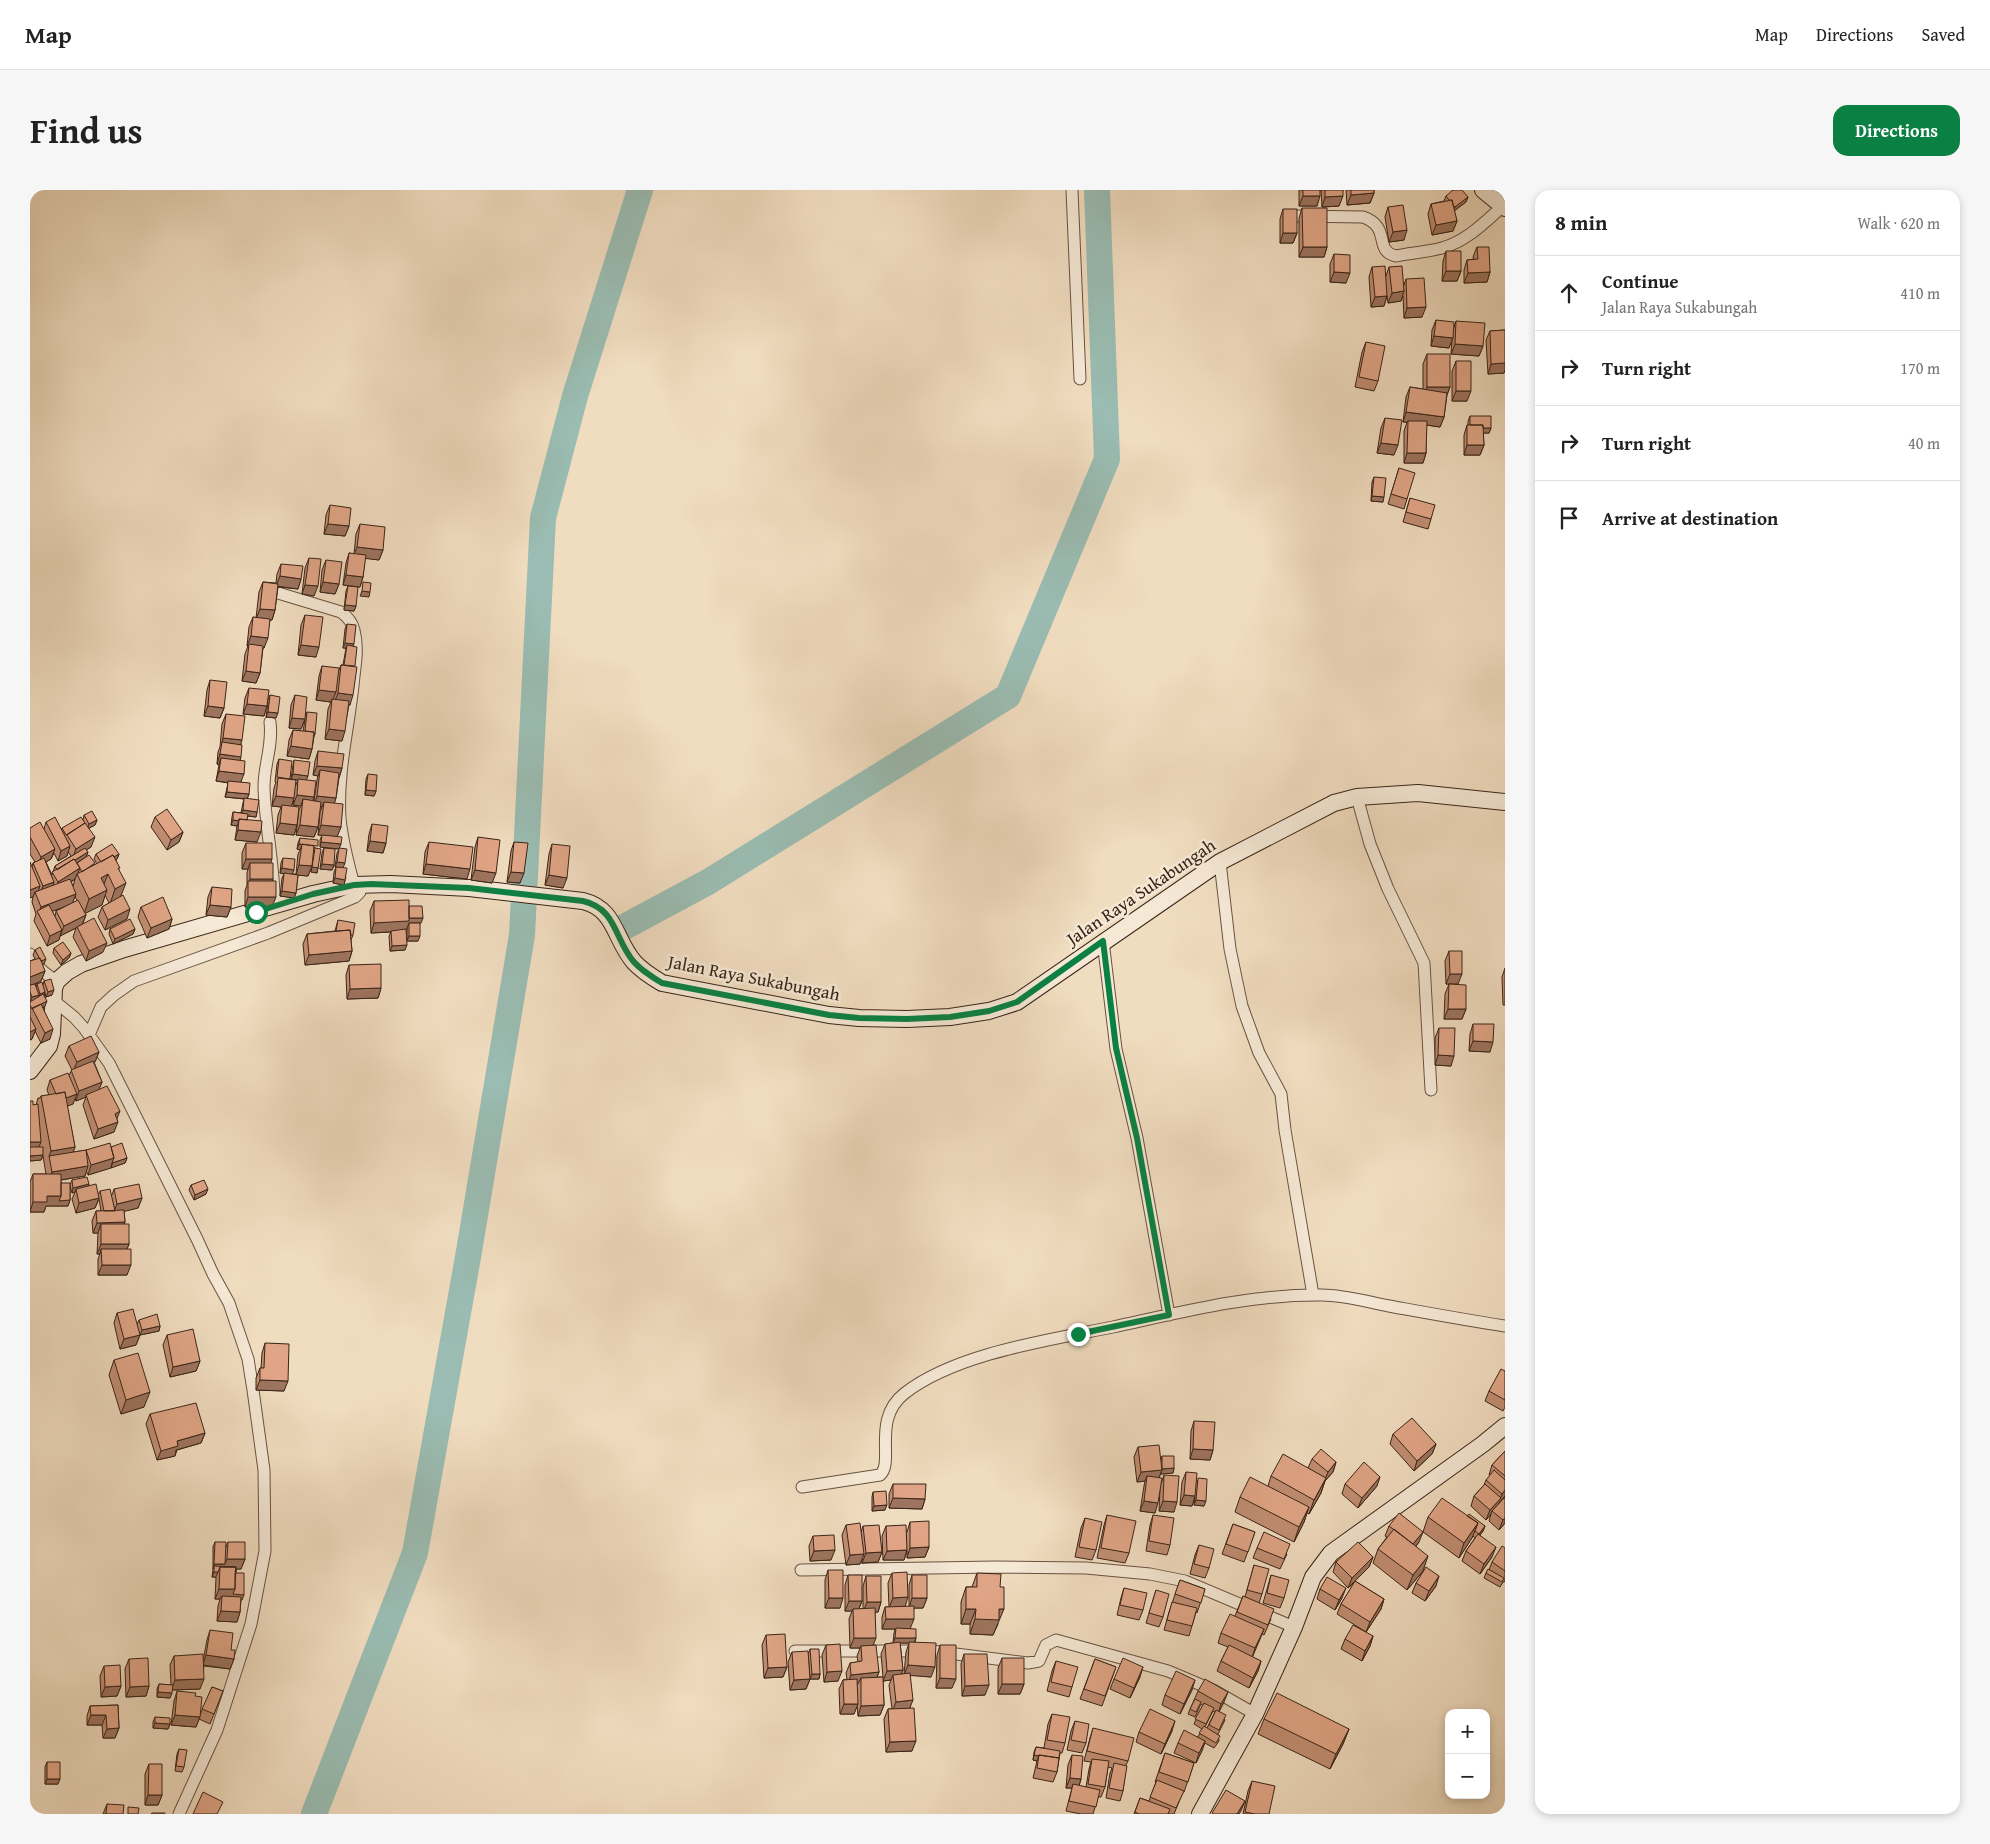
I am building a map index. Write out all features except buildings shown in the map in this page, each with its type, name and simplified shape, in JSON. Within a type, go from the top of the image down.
[{"type":"street","points":[[1072,190],[1080,379]]},
{"type":"street","points":[[1295,216],[1363,218],[1373,221],[1379,228],[1384,248],[1391,255],[1396,256],[1443,248],[1472,233],[1504,207],[1483,190]]},
{"type":"street","points":[[89,1035],[101,1007],[114,995],[134,982],[268,933],[343,902],[360,892],[347,858],[340,817],[343,755],[352,702],[356,651],[354,630],[350,618],[341,612],[278,592]]},
{"type":"street","points":[[270,722],[270,748],[265,768],[264,790],[275,907]]},
{"type":"street","name":"Jalan Raya Sukabungah","points":[[57,981],[67,972],[81,964],[124,949],[275,907],[313,894],[358,885],[391,884],[469,888],[574,899],[594,904],[603,909],[633,961],[646,974],[662,983],[829,1015],[907,1019],[950,1017],[1005,1007],[1017,1002],[1220,862],[1328,806],[1356,797],[1418,793],[1505,802]]},
{"type":"street","points":[[1356,797],[1370,844],[1388,889],[1424,963],[1431,1090]]},
{"type":"street","points":[[1220,862],[1230,949],[1242,1006],[1260,1052],[1281,1094],[1285,1130],[1313,1295]]},
{"type":"street","points":[[1103,941],[1116,1048],[1137,1138],[1169,1315]]},
{"type":"street","points":[[30,954],[35,964],[57,981],[54,988],[52,1034],[49,1046],[30,1071]]},
{"type":"street","points":[[53,1000],[74,1017],[108,1063],[213,1274],[229,1302],[248,1359],[264,1470],[266,1508],[265,1551],[251,1624],[216,1730],[179,1814]]},
{"type":"street","points":[[802,1487],[880,1475],[885,1467],[885,1426],[891,1408],[904,1393],[957,1364],[1024,1345],[1169,1315],[1277,1296],[1325,1295],[1505,1326]]},
{"type":"street","points":[[1200,1814],[1255,1714],[1294,1627],[1313,1577],[1331,1553],[1483,1444],[1505,1426]]},
{"type":"street","points":[[800,1570],[996,1567],[1086,1568],[1150,1574],[1185,1581],[1294,1627]]},
{"type":"street","points":[[795,1651],[932,1651],[1028,1663],[1039,1661],[1046,1645],[1056,1640],[1168,1671],[1213,1690],[1255,1714]]},
{"type":"waterway","points":[[314,1814],[415,1553],[468,1257],[522,935],[543,518],[575,396],[640,190]]},
{"type":"waterway","points":[[626,926],[708,882],[1008,696],[1107,459],[1097,190]]},
{"type":"route","points":[[256,912],[313,894],[354,885],[371,884],[469,888],[574,899],[594,904],[603,909],[633,961],[646,974],[662,983],[689,990],[829,1015],[859,1018],[907,1019],[950,1017],[1005,1007],[1017,1002],[1103,941],[1116,1048],[1137,1138],[1169,1315],[1078,1334]]}]
